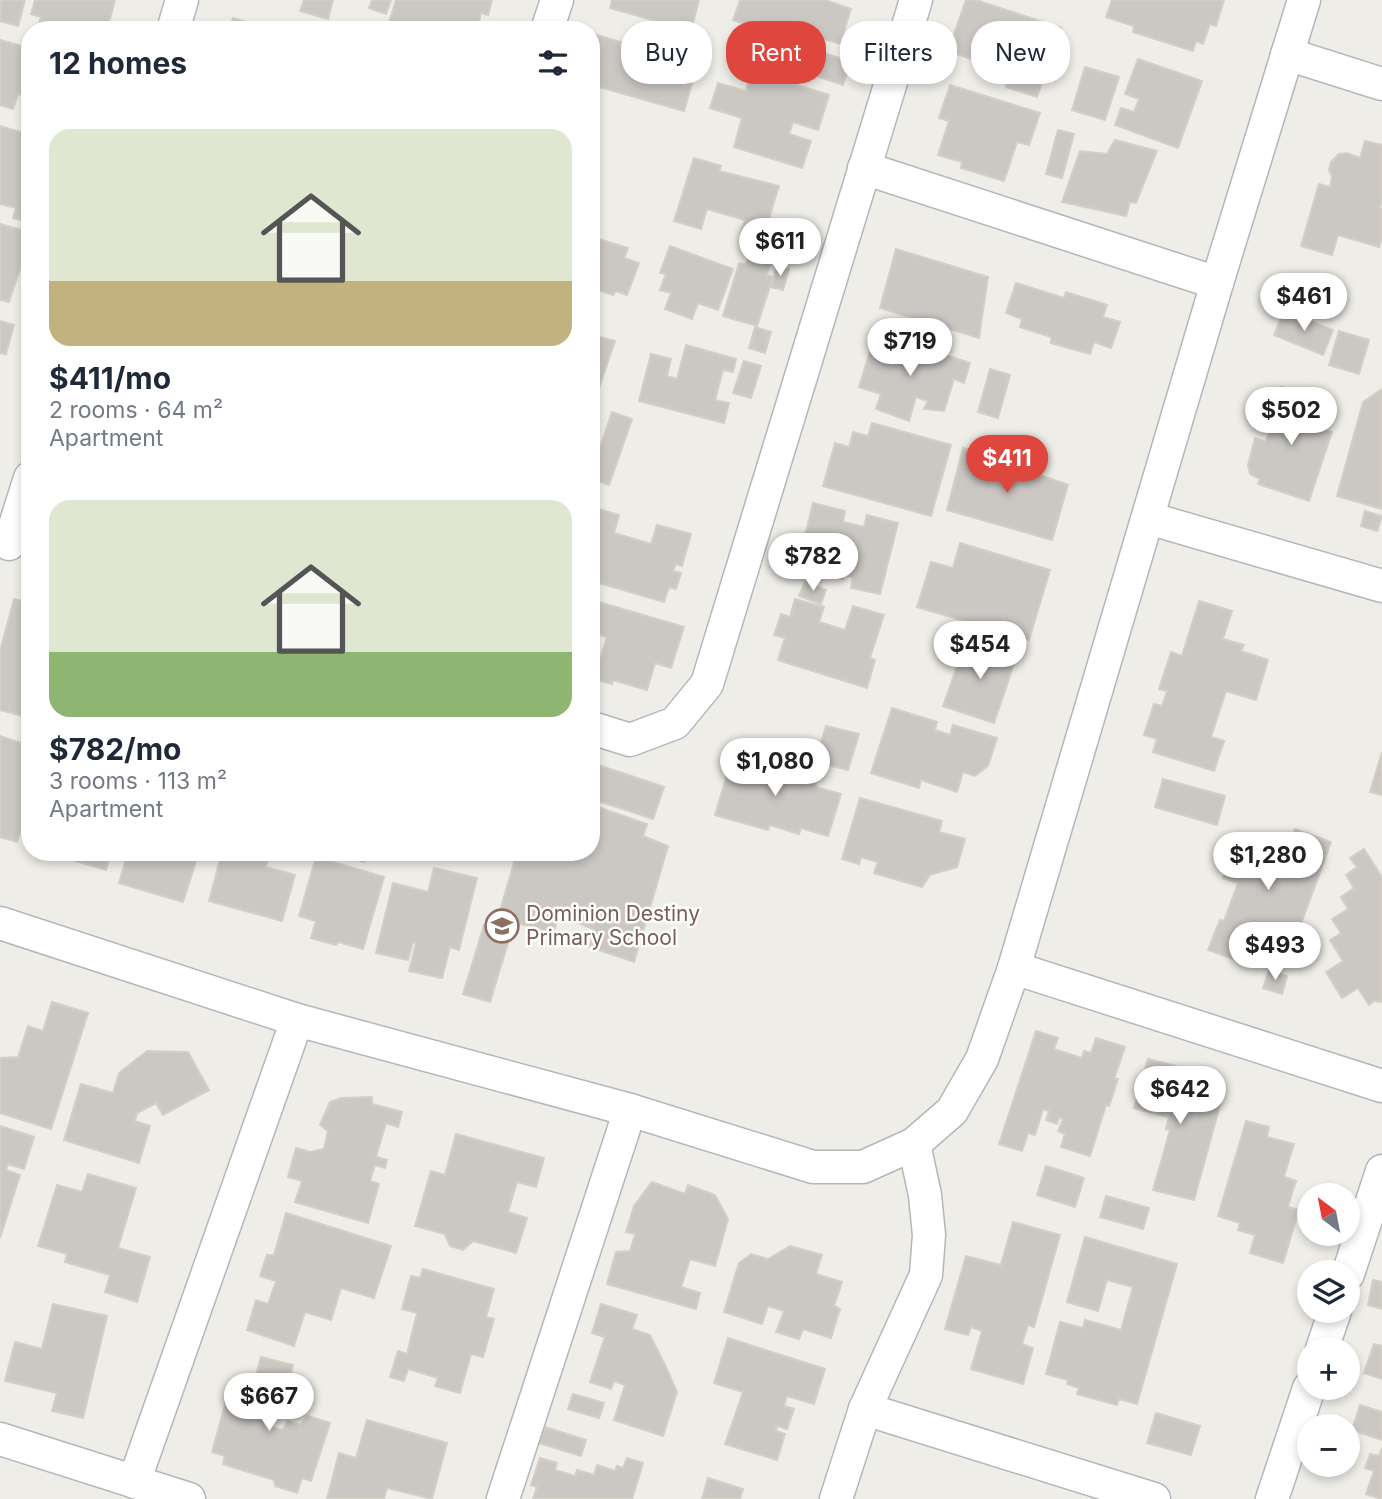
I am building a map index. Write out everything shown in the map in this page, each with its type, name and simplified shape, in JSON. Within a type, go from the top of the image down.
[{"type":"street","points":[[176,21],[182,0]]},
{"type":"street","points":[[550,21],[557,0]]},
{"type":"street","points":[[600,731],[630,740],[675,723],[707,684],[916,0]]},
{"type":"street","points":[[0,923],[297,1020],[629,1110],[813,1167],[863,1167],[914,1144],[952,1111],[976,1070],[1014,968],[1304,0]]},
{"type":"street","points":[[1287,54],[1382,84]]},
{"type":"street","points":[[864,168],[1217,284]]},
{"type":"street","points":[[13,545],[21,513]]},
{"type":"street","points":[[1148,518],[1382,586]]},
{"type":"street","points":[[1014,968],[1382,1086]]},
{"type":"street","points":[[134,1482],[297,1020]]},
{"type":"street","points":[[503,1499],[629,1110]]},
{"type":"street","points":[[836,1499],[865,1409],[926,1275],[929,1235],[925,1195],[914,1144]]},
{"type":"street","points":[[1353,1260],[1382,1171]]},
{"type":"street","points":[[1272,1499],[1306,1400]]},
{"type":"street","points":[[865,1409],[1154,1499]]},
{"type":"street","points":[[0,1439],[189,1499]]},
{"type":"building","points":[[1,0],[25,0],[18,26],[0,21]]},
{"type":"building","points":[[35,0],[115,0],[109,21],[40,21],[41,17],[31,14]]},
{"type":"building","points":[[304,0],[333,0],[328,19],[300,11]]},
{"type":"building","points":[[372,0],[391,0],[386,14],[369,8]]},
{"type":"building","points":[[396,0],[492,0],[488,15],[481,13],[479,21],[389,21]]},
{"type":"building","points":[[612,0],[699,0],[694,21],[656,21],[610,8]]},
{"type":"building","points":[[740,0],[825,0],[851,9],[847,21],[840,21],[840,44],[826,40],[826,21],[733,20]]},
{"type":"building","points":[[966,0],[976,0],[1040,21],[971,21],[971,59],[957,54],[957,26]]},
{"type":"building","points":[[1112,0],[1224,0],[1216,26],[1210,24],[1203,44],[1196,41],[1193,51],[1133,32],[1134,26],[1106,17]]},
{"type":"building","points":[[600,36],[621,42],[621,84],[692,84],[684,111],[600,87]]},
{"type":"building","points":[[0,40],[21,46],[21,95],[18,94],[13,109],[0,105]]},
{"type":"building","points":[[826,54],[840,58],[840,84],[826,79]]},
{"type":"building","points":[[1138,59],[1202,81],[1178,148],[1115,125],[1121,108],[1134,112],[1139,99],[1125,94]]},
{"type":"building","points":[[1085,67],[1119,77],[1105,120],[1072,110]]},
{"type":"building","points":[[718,83],[746,91],[748,84],[793,84],[829,95],[818,130],[793,122],[789,134],[811,141],[802,168],[734,147],[742,118],[710,108]]},
{"type":"building","points":[[1007,84],[1042,84],[1037,97],[1006,87]]},
{"type":"building","points":[[950,85],[1040,113],[1029,145],[1017,142],[1004,181],[961,168],[962,162],[938,155],[949,121],[939,118]]},
{"type":"building","points":[[0,126],[21,132],[21,220],[13,218],[16,208],[0,204]]},
{"type":"building","points":[[1058,130],[1074,134],[1062,178],[1046,174]]},
{"type":"building","points":[[1115,140],[1157,151],[1136,203],[1130,202],[1126,216],[1062,202],[1080,151],[1107,154]]},
{"type":"building","points":[[1365,141],[1382,145],[1382,239],[1379,247],[1338,235],[1332,255],[1301,246],[1319,184],[1330,187],[1331,162],[1339,154],[1347,153],[1360,158]]},
{"type":"building","points":[[694,158],[721,166],[719,171],[779,186],[762,241],[740,234],[745,220],[707,209],[701,229],[674,221]]},
{"type":"building","points":[[0,224],[21,230],[21,266],[9,302],[0,300]]},
{"type":"building","points":[[600,239],[628,248],[624,258],[639,263],[627,295],[616,291],[613,295],[600,291]]},
{"type":"building","points":[[670,246],[733,269],[718,310],[698,303],[692,319],[665,309],[671,293],[660,290],[666,274],[660,273]]},
{"type":"building","points":[[896,249],[988,277],[979,338],[880,308]]},
{"type":"building","points":[[748,258],[770,264],[767,275],[773,277],[757,326],[723,316],[739,263],[746,264]]},
{"type":"building","points":[[777,266],[789,269],[783,290],[771,287]]},
{"type":"building","points":[[1016,283],[1064,298],[1066,292],[1107,305],[1103,317],[1120,322],[1111,348],[1094,342],[1090,354],[1051,343],[1051,337],[1020,327],[1022,319],[1006,313]]},
{"type":"building","points":[[1284,311],[1333,330],[1323,355],[1274,335]]},
{"type":"building","points":[[0,321],[14,325],[6,354],[0,353]]},
{"type":"building","points":[[755,327],[771,332],[765,353],[749,348]]},
{"type":"building","points":[[1339,331],[1369,340],[1359,374],[1329,365]]},
{"type":"building","points":[[875,335],[899,343],[894,360],[912,365],[918,346],[970,363],[964,383],[954,379],[944,411],[924,409],[928,401],[916,397],[909,421],[876,409],[881,394],[859,387]]},
{"type":"building","points":[[600,337],[615,341],[600,385]]},
{"type":"building","points":[[686,345],[736,359],[733,372],[723,370],[715,400],[729,403],[724,423],[639,401],[651,354],[671,359],[667,376],[677,379]]},
{"type":"building","points":[[744,361],[761,366],[751,398],[733,393]]},
{"type":"building","points":[[990,369],[1010,375],[998,418],[978,412]]},
{"type":"building","points":[[1281,387],[1307,395],[1318,409],[1319,428],[1332,432],[1309,501],[1258,484],[1260,479],[1250,474],[1248,465],[1255,438],[1266,442]]},
{"type":"building","points":[[1382,389],[1382,509],[1337,496],[1363,402]]},
{"type":"building","points":[[612,412],[632,419],[609,485],[600,482],[600,448]]},
{"type":"building","points":[[872,423],[951,445],[931,516],[823,486],[835,443],[849,447],[853,432],[868,436]]},
{"type":"building","points":[[963,448],[1068,485],[1052,540],[947,510]]},
{"type":"building","points":[[813,503],[845,511],[843,522],[864,527],[867,515],[898,523],[880,594],[851,588],[853,577],[844,575],[843,579],[797,568]]},
{"type":"building","points":[[600,509],[619,515],[614,533],[651,544],[657,525],[691,534],[682,566],[676,564],[673,571],[681,573],[676,589],[669,587],[664,602],[600,583]]},
{"type":"building","points":[[1365,511],[1382,516],[1377,531],[1361,526]]},
{"type":"building","points":[[960,543],[1050,570],[1029,640],[917,607],[931,562],[953,568]]},
{"type":"building","points":[[805,582],[826,590],[821,604],[799,596]]},
{"type":"building","points":[[14,599],[21,601],[21,716],[0,710],[0,651]]},
{"type":"building","points":[[795,599],[824,607],[819,622],[845,630],[853,606],[884,615],[870,658],[875,660],[867,688],[778,660],[785,638],[774,635],[781,614],[790,617]]},
{"type":"building","points":[[1199,601],[1232,611],[1223,639],[1244,645],[1241,651],[1268,660],[1256,700],[1226,691],[1211,737],[1224,741],[1214,771],[1153,752],[1157,739],[1144,735],[1154,704],[1162,706],[1167,691],[1159,689],[1171,652],[1182,656]]},
{"type":"building","points":[[600,602],[684,627],[671,668],[655,663],[647,690],[613,680],[612,684],[600,681],[600,660],[607,637],[600,635]]},
{"type":"building","points":[[967,638],[1017,655],[994,723],[943,706]]},
{"type":"building","points":[[892,708],[937,722],[935,730],[950,735],[953,725],[997,738],[988,766],[975,776],[963,772],[957,792],[921,780],[919,788],[871,773]]},
{"type":"building","points":[[826,726],[859,734],[848,770],[815,762]]},
{"type":"building","points":[[0,736],[21,743],[21,831],[17,842],[0,837]]},
{"type":"building","points":[[734,751],[786,766],[783,776],[793,779],[795,774],[816,781],[815,787],[841,794],[828,836],[801,828],[799,834],[770,825],[768,830],[715,815]]},
{"type":"building","points":[[1382,752],[1382,795],[1370,792]]},
{"type":"building","points":[[600,766],[664,787],[653,819],[600,802]]},
{"type":"building","points":[[1163,779],[1225,796],[1217,825],[1155,807]]},
{"type":"building","points":[[860,798],[942,821],[939,832],[965,839],[957,867],[930,875],[922,887],[874,873],[878,862],[861,857],[859,864],[842,859]]},
{"type":"building","points":[[600,808],[647,824],[643,836],[668,846],[634,962],[590,947],[594,929],[559,916],[553,933],[498,918],[514,861],[600,861]]},
{"type":"building","points":[[1295,829],[1331,842],[1298,932],[1282,926],[1271,955],[1244,945],[1239,961],[1208,950],[1220,920],[1224,921],[1238,883],[1223,878],[1238,838],[1272,850],[1275,841],[1289,846]]},
{"type":"building","points":[[1364,849],[1382,877],[1382,1002],[1374,1001],[1369,1005],[1358,988],[1342,998],[1326,972],[1343,961],[1330,940],[1341,933],[1332,919],[1348,909],[1341,897],[1354,888],[1346,875],[1357,867],[1350,858]]},
{"type":"building","points":[[76,861],[108,861],[106,870]]},
{"type":"building","points":[[125,861],[196,861],[183,902],[119,883]]},
{"type":"building","points":[[220,861],[268,861],[266,867],[295,875],[282,921],[209,901]]},
{"type":"building","points":[[315,861],[330,861],[384,877],[363,949],[311,938],[316,921],[299,916]]},
{"type":"building","points":[[434,868],[477,878],[459,950],[450,947],[442,978],[409,971],[416,943],[413,942],[408,960],[376,953],[393,883],[428,892]]},
{"type":"building","points":[[484,925],[511,933],[490,1002],[463,994]]},
{"type":"building","points":[[1269,970],[1287,976],[1282,994],[1263,988]]},
{"type":"building","points":[[52,1002],[88,1013],[51,1129],[0,1113],[0,1058],[18,1057],[28,1026],[43,1031]]},
{"type":"building","points":[[1036,1031],[1058,1038],[1054,1049],[1082,1058],[1084,1051],[1091,1053],[1096,1038],[1125,1047],[1114,1079],[1118,1079],[1109,1106],[1106,1105],[1090,1156],[1061,1147],[1065,1134],[1058,1131],[1063,1119],[1059,1117],[1057,1124],[1046,1120],[1049,1111],[1043,1109],[1035,1135],[1028,1133],[1022,1151],[999,1144]]},
{"type":"building","points":[[147,1051],[188,1052],[209,1090],[163,1115],[156,1103],[137,1113],[135,1121],[150,1126],[139,1163],[64,1140],[81,1084],[113,1093],[119,1073]]},
{"type":"building","points":[[1148,1059],[1175,1066],[1170,1084],[1182,1086],[1184,1076],[1206,1082],[1203,1092],[1222,1098],[1194,1200],[1153,1190],[1170,1130],[1166,1129],[1169,1117],[1134,1108]]},
{"type":"building","points":[[372,1097],[372,1104],[402,1112],[398,1127],[386,1123],[376,1157],[387,1160],[385,1168],[375,1165],[370,1181],[379,1184],[368,1223],[295,1202],[302,1181],[288,1177],[296,1148],[310,1152],[324,1149],[328,1131],[320,1125],[330,1102],[341,1098]]},
{"type":"building","points":[[1246,1121],[1269,1127],[1267,1137],[1294,1144],[1284,1177],[1296,1181],[1288,1207],[1297,1209],[1297,1217],[1283,1263],[1250,1253],[1255,1235],[1238,1230],[1240,1223],[1218,1216]]},
{"type":"building","points":[[0,1126],[34,1137],[24,1169],[8,1164],[6,1170],[20,1175],[0,1238]]},
{"type":"building","points":[[456,1134],[544,1158],[536,1187],[517,1182],[508,1212],[527,1218],[516,1253],[473,1241],[463,1250],[450,1246],[445,1234],[415,1226],[431,1171],[445,1175]]},
{"type":"building","points":[[1046,1166],[1084,1178],[1075,1207],[1037,1195]]},
{"type":"building","points":[[88,1174],[136,1188],[118,1248],[150,1257],[137,1302],[105,1292],[110,1275],[65,1262],[67,1254],[38,1246],[57,1185],[82,1192]]},
{"type":"building","points":[[652,1182],[685,1194],[688,1185],[715,1195],[728,1219],[715,1266],[690,1259],[681,1287],[700,1293],[696,1309],[607,1284],[616,1252],[630,1251],[635,1234],[626,1232],[634,1206]]},
{"type":"building","points":[[1106,1196],[1149,1208],[1143,1229],[1100,1217]]},
{"type":"building","points":[[286,1213],[391,1246],[374,1298],[341,1288],[331,1320],[305,1312],[294,1346],[247,1330],[256,1300],[268,1304],[276,1281],[260,1276],[267,1255],[274,1255]]},
{"type":"building","points":[[1013,1222],[1060,1235],[1034,1327],[1028,1325],[1022,1344],[1033,1348],[1023,1384],[971,1369],[982,1331],[971,1327],[968,1335],[945,1329],[966,1256],[1001,1265]]},
{"type":"building","points":[[1085,1237],[1177,1264],[1137,1404],[1119,1399],[1117,1405],[1077,1394],[1079,1388],[1067,1384],[1068,1380],[1046,1374],[1060,1322],[1083,1328],[1085,1320],[1121,1330],[1133,1287],[1107,1280],[1098,1311],[1067,1302]]},
{"type":"building","points":[[790,1246],[822,1255],[816,1274],[842,1282],[834,1306],[840,1309],[831,1338],[803,1329],[799,1339],[776,1332],[784,1311],[768,1306],[762,1324],[724,1312],[739,1263],[751,1254],[768,1259]]},
{"type":"building","points":[[423,1269],[494,1289],[486,1317],[494,1319],[483,1357],[471,1354],[460,1393],[435,1386],[438,1378],[408,1369],[404,1381],[390,1377],[398,1351],[407,1354],[417,1313],[402,1309],[411,1276],[420,1278]]},
{"type":"building","points":[[1373,1280],[1382,1282],[1382,1309],[1368,1305]]},
{"type":"building","points":[[53,1304],[107,1316],[83,1418],[52,1411],[57,1393],[5,1381],[15,1342],[42,1349]]},
{"type":"building","points":[[601,1304],[637,1315],[632,1329],[650,1335],[665,1365],[677,1392],[663,1436],[614,1420],[625,1385],[614,1381],[611,1389],[590,1382],[605,1337],[592,1333]]},
{"type":"building","points":[[728,1338],[825,1369],[814,1404],[787,1396],[784,1406],[794,1409],[787,1429],[777,1426],[776,1431],[785,1434],[777,1460],[725,1444],[743,1392],[714,1383]]},
{"type":"building","points":[[1374,1344],[1382,1346],[1382,1379],[1364,1373]]},
{"type":"building","points":[[261,1357],[293,1365],[286,1393],[275,1390],[265,1425],[282,1430],[288,1421],[300,1425],[308,1416],[330,1423],[311,1481],[302,1478],[297,1493],[275,1486],[274,1480],[223,1464],[225,1456],[212,1452],[229,1390],[250,1396]]},
{"type":"building","points":[[573,1394],[604,1403],[599,1418],[568,1409]]},
{"type":"building","points":[[1360,1405],[1382,1412],[1382,1440],[1360,1433],[1360,1414],[1357,1414]]},
{"type":"building","points":[[1156,1413],[1200,1426],[1191,1455],[1147,1443]]},
{"type":"building","points":[[367,1420],[447,1443],[432,1499],[387,1488],[384,1499],[327,1499],[339,1453],[356,1458]]},
{"type":"building","points":[[545,1427],[586,1440],[581,1456],[539,1443]]},
{"type":"building","points":[[1382,1448],[1381,1499],[1366,1494],[1374,1471],[1365,1468],[1370,1454],[1379,1456]]},
{"type":"building","points":[[540,1458],[557,1463],[555,1470],[575,1476],[577,1470],[594,1475],[597,1465],[615,1471],[617,1466],[623,1468],[627,1458],[643,1463],[632,1499],[533,1499],[537,1487],[531,1485]]},
{"type":"building","points":[[708,1478],[743,1489],[740,1499],[702,1499]]},
{"type":"place","name":"Dominion Destiny Primary School","points":[[502,926]]}]
